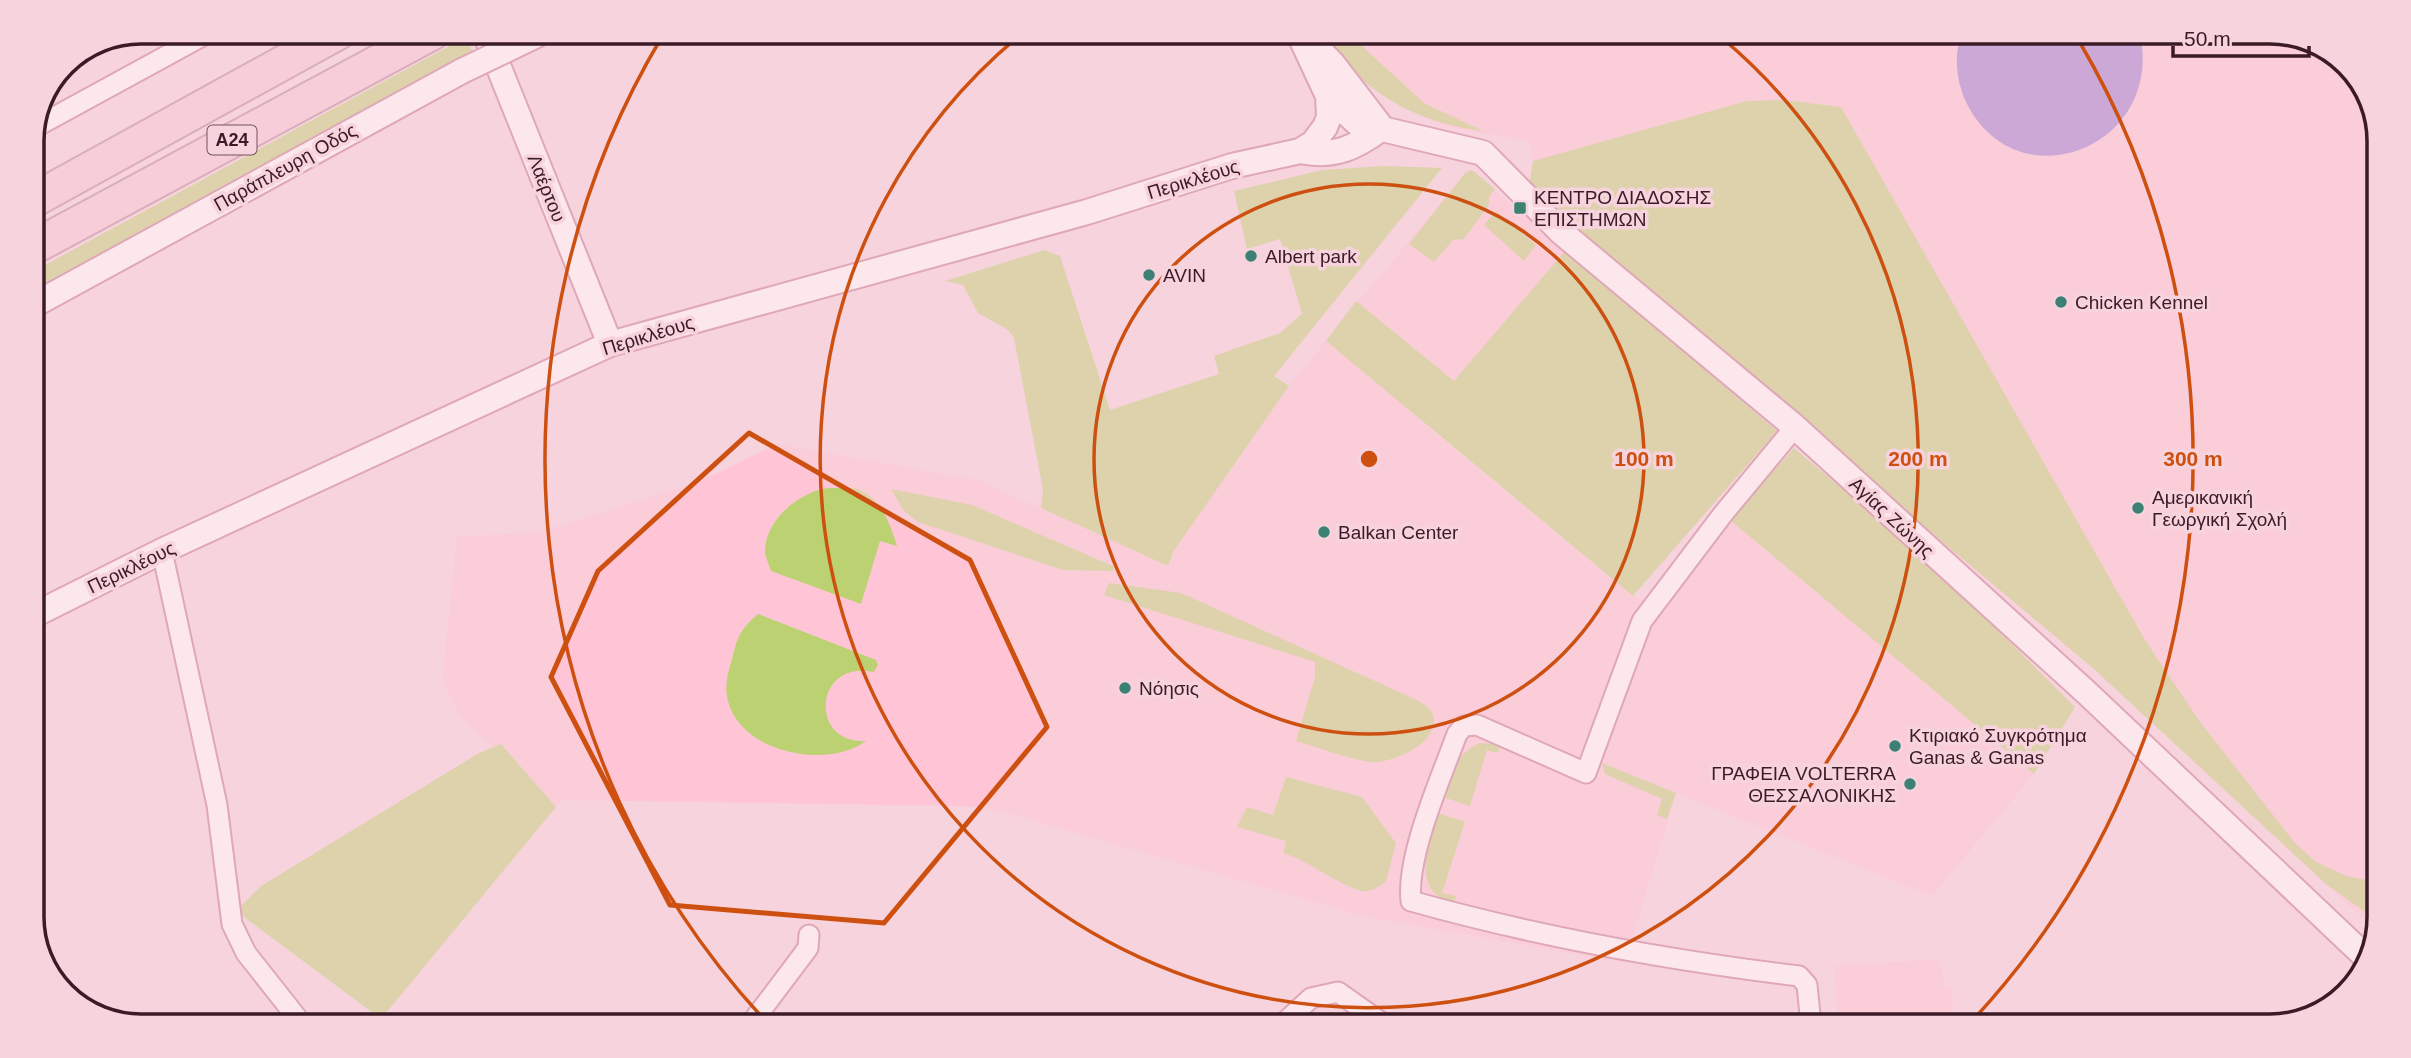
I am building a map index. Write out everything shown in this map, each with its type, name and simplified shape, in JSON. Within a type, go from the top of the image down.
[{"type":"highway","name":"Α24","points":[[44,194],[317,44]]},
{"type":"highway","name":"Α24","points":[[44,242],[412,44]]},
{"type":"highway","points":[[44,181],[172,113],[277,66]]},
{"type":"street","points":[[46,121],[188,44]]},
{"type":"street","name":"Λαέρτου","points":[[489,44],[610,344]]},
{"type":"street","name":"Παράπλευρη Οδός","points":[[44,299],[462,71],[517,44]]},
{"type":"street","points":[[1304,44],[1328,96],[1329,117],[1306,147]]},
{"type":"street","points":[[1313,44],[1382,128]]},
{"type":"street","name":"Αγίας Ζώνης","points":[[1328,96],[1357,123],[1483,153],[1561,233],[1795,427],[2087,693],[2361,952]]},
{"type":"street","name":"Περικλέους","points":[[44,609],[162,551],[610,344],[1087,212],[1232,166],[1382,128]]},
{"type":"street","points":[[1795,427],[1723,514],[1642,621],[1586,773],[1478,725],[1464,726],[1457,734],[1433,803],[1410,886],[1411,901],[1506,926],[1620,950],[1799,976],[1807,985],[1810,1014]]},
{"type":"street","points":[[162,551],[217,805],[232,924],[246,953],[294,1014]]},
{"type":"street","points":[[758,1014],[808,948],[809,935]]},
{"type":"street","points":[[1294,1014],[1311,998],[1338,992],[1369,1014]]},
{"type":"highlighted area","points":[[749,433],[970,560],[1047,727],[884,923],[670,905],[551,677],[598,571]]},
{"type":"shaded area","name":"Αμερικανική Γεωργική Σχολή","points":[[1332,44],[2270,44],[2307,51],[2339,72],[2360,104],[2367,134],[2366,922],[2094,669],[1977,572],[1529,186],[1533,161],[1529,141],[1447,127],[1409,110]]},
{"type":"shaded area","points":[[1959,44],[2141,44],[2141,78],[2129,110],[2107,134],[2079,150],[2048,156],[2017,150],[1988,133],[1966,102],[1960,87],[1957,55]]},
{"type":"shaded area","points":[[1472,170],[1565,251],[1421,421],[1633,596],[1653,602],[1730,520],[2034,774],[1932,896],[1676,793],[1625,963],[1362,916],[996,810],[962,806],[562,800],[556,807],[501,744],[493,747],[459,716],[442,681],[457,537],[540,532],[700,481],[778,444],[978,480],[1168,565],[1173,552],[1294,379],[1466,172]]},
{"type":"shaded area","points":[[1939,959],[1945,987],[1952,987],[1954,1014],[1837,1014],[1834,966]]},
{"type":"green space","points":[[453,44],[469,44],[476,60],[44,291],[44,266]]},
{"type":"green space","points":[[1329,44],[1361,44],[1424,103],[1483,131],[1435,121],[1392,102],[1373,89]]},
{"type":"green space","points":[[1784,100],[1841,107],[2145,640],[2200,722],[2295,843],[2316,862],[2346,876],[2367,880],[2367,913],[2326,884],[2094,669],[1647,294],[1529,186],[1533,161],[1747,101]]},
{"type":"green space","points":[[1384,166],[1442,168],[1274,376],[1289,386],[1173,552],[1168,566],[1041,508],[1043,490],[1014,338],[1008,330],[978,313],[963,285],[945,281],[1044,250],[1060,256],[1110,410],[1219,374],[1214,356],[1280,333],[1302,314],[1280,239],[1247,249],[1234,191],[1322,170]]},
{"type":"green space","points":[[1472,170],[1495,189],[1489,197],[1489,205],[1464,239],[1453,240],[1434,262],[1409,244],[1466,172]]},
{"type":"green space","points":[[1496,211],[1536,245],[1524,261],[1484,225]]},
{"type":"green space","points":[[1565,251],[1777,431],[1633,596],[1326,341],[1356,301],[1454,381]]},
{"type":"green space","points":[[1794,448],[1927,560],[2075,707],[2034,774],[1730,520]]},
{"type":"green space","points":[[830,488],[854,488],[871,497],[883,511],[897,546],[880,541],[861,604],[771,571],[765,552],[767,539],[776,520],[784,511],[812,492]]},
{"type":"green space","points":[[891,489],[972,505],[1115,567],[1113,571],[1063,570],[918,522],[904,511]]},
{"type":"green space","points":[[1109,583],[1181,593],[1419,701],[1429,708],[1433,715],[1430,734],[1407,753],[1378,762],[1352,758],[1296,741],[1315,677],[1315,662],[1104,595]]},
{"type":"green space","points":[[758,614],[876,660],[878,665],[874,672],[854,671],[839,678],[830,689],[826,703],[827,717],[835,730],[847,739],[866,741],[849,750],[809,755],[767,744],[750,733],[736,719],[728,701],[728,674],[740,633]]},
{"type":"green space","points":[[1479,743],[1501,744],[1498,753],[1487,750],[1470,806],[1443,797],[1451,772],[1459,759]]},
{"type":"green space","points":[[501,744],[556,807],[385,1014],[374,1014],[236,911],[261,886],[479,753]]},
{"type":"green space","points":[[1602,763],[1676,793],[1667,819],[1657,815],[1662,799],[1605,774]]},
{"type":"green space","points":[[1286,777],[1362,797],[1396,843],[1386,881],[1369,891],[1354,889],[1283,853],[1286,841],[1237,827],[1247,807],[1273,815]]},
{"type":"green space","points":[[1438,813],[1465,822],[1442,893],[1456,896],[1454,904],[1440,898],[1431,889],[1427,878],[1427,852]]},
{"type":"place","name":"ΚΕΝΤΡΟ ΔΙΑΔΟΣΗΣ ΕΠΙΣΤΗΜΩΝ","points":[[1520,208]]},
{"type":"place","name":"Albert park","points":[[1251,256]]},
{"type":"place","name":"AVIN","points":[[1149,275]]},
{"type":"place","name":"Chicken Kennel","points":[[2061,302]]},
{"type":"place","name":"Αμερικανική Γεωργική Σχολή","points":[[2138,508]]},
{"type":"place","name":"Balkan Center","points":[[1324,532]]},
{"type":"place","name":"Νόησις","points":[[1125,688]]},
{"type":"place","name":"Κτιριακό Συγκρότημα Ganas & Ganas","points":[[1895,746]]},
{"type":"place","name":"ΓΡΑΦΕΙΑ VOLTERRA ΘΕΣΣΑΛΟΝΙΚΗΣ","points":[[1910,784]]}]
